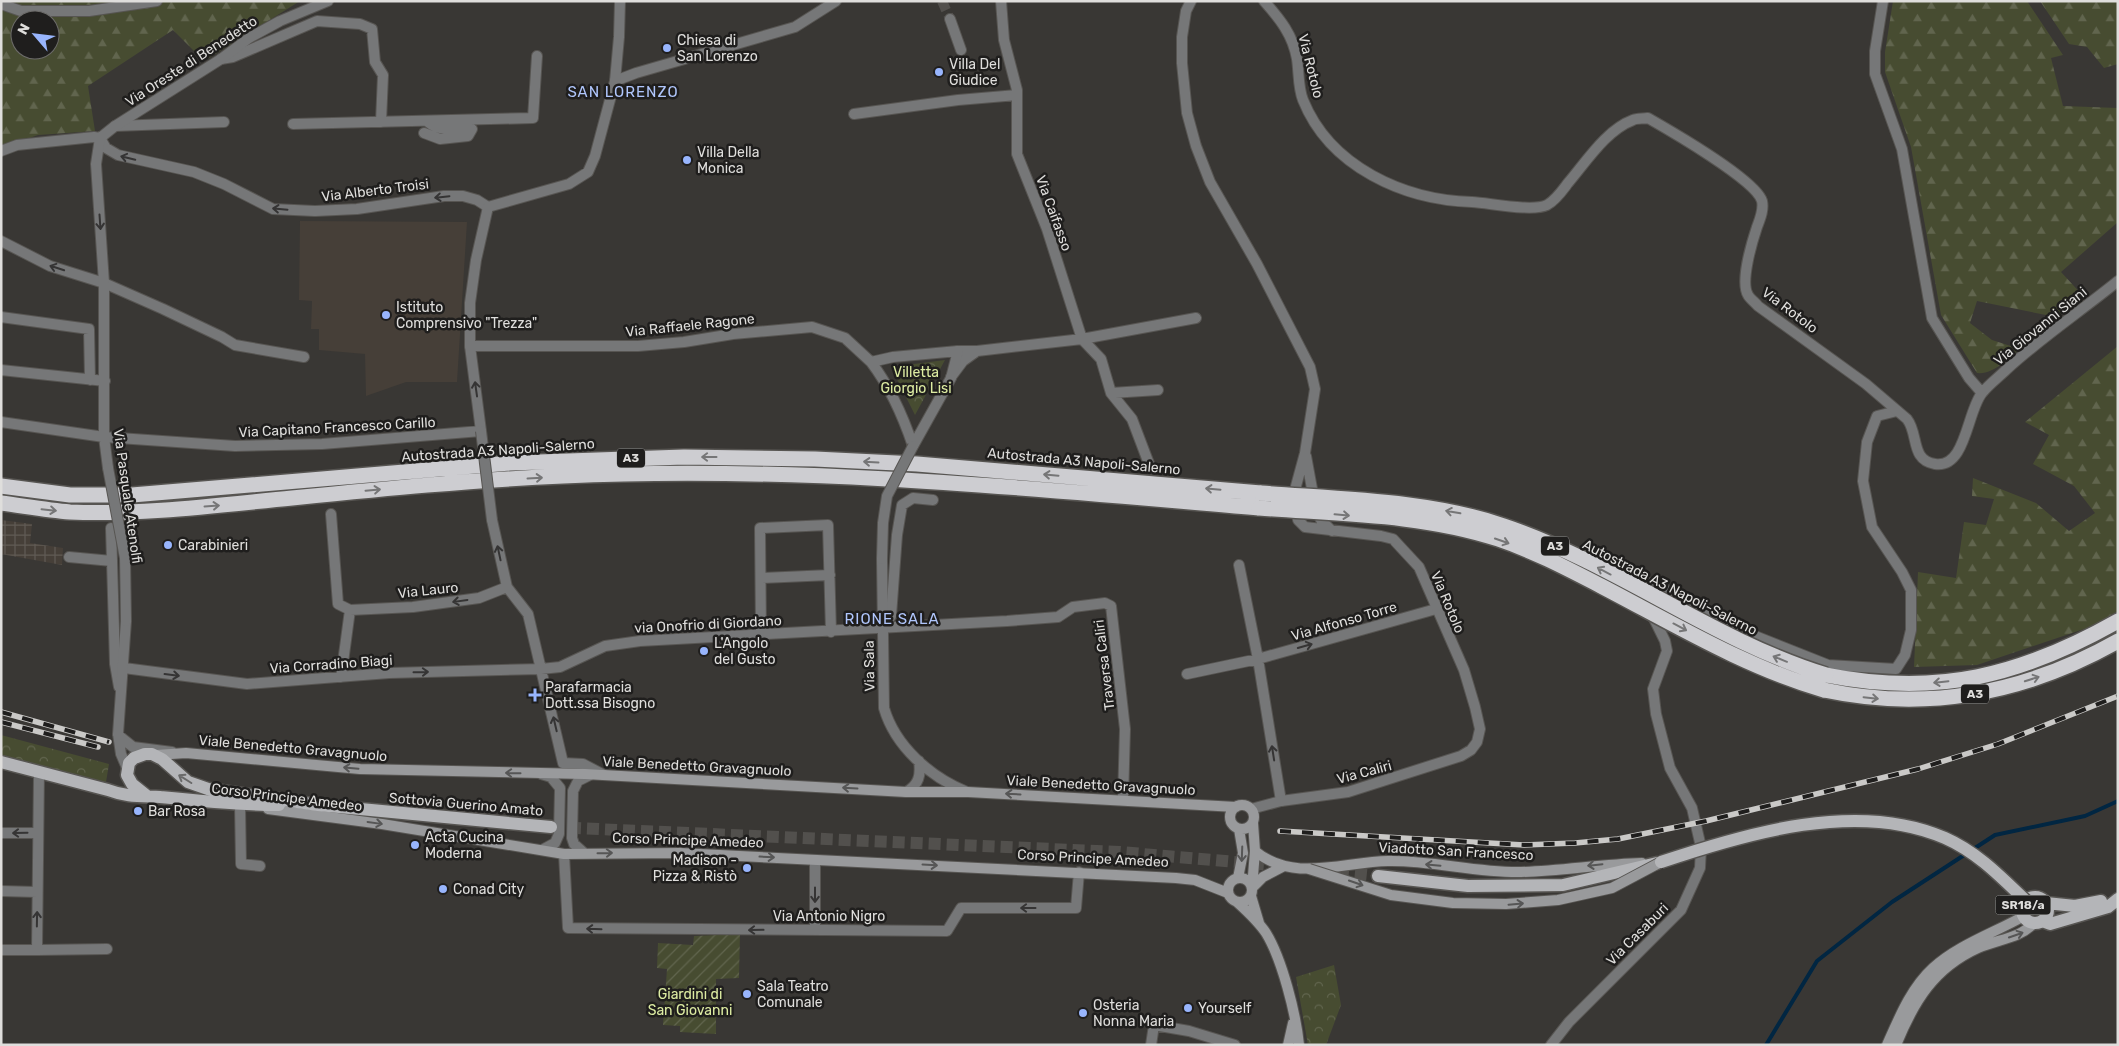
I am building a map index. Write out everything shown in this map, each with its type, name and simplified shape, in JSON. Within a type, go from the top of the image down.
[{"type":"highway","name":"Autostrada A3 Napoli-Salerno","points":[[1,486],[70,495],[132,495],[510,463],[722,457],[815,459],[937,466],[1260,500],[1439,524],[1499,539],[1532,552],[1758,667],[1824,690],[1874,699],[1940,698],[1977,694],[2015,685],[2044,676],[2118,641]]},
{"type":"highway","name":"Autostrada A3 Napoli-Salerno","points":[[1,503],[67,512],[99,513],[216,506],[501,480],[624,474],[723,473],[807,474],[1438,510],[1468,515],[1503,525],[1536,538],[1584,560],[1731,638],[1785,661],[1826,675],[1878,683],[1938,683],[1983,676],[2032,663],[2118,622]]},
{"type":"main road","name":"Viale Benedetto Gravagnuolo","points":[[151,752],[186,753],[360,769],[592,774],[906,792],[968,792],[1236,807]]},
{"type":"main road","points":[[108,790],[119,784],[127,772],[129,763],[139,756],[151,752]]},
{"type":"main road","name":"Sottovia Guerino Amato","points":[[151,752],[178,775],[197,786],[318,805],[551,827]]},
{"type":"main road","name":"Corso Principe Amedeo","points":[[1,762],[108,790],[123,796],[147,796],[240,805],[382,824],[564,854],[680,853],[1079,872],[1195,880],[1228,894],[1259,924],[1273,948],[1287,991],[1298,1045]]},
{"type":"main road","points":[[127,772],[132,784],[147,796]]},
{"type":"main road","name":"Sottovia Guerino Amato","points":[[240,805],[318,805]]},
{"type":"main road","name":"Via Caliri","points":[[1236,807],[1244,805],[1251,809]]},
{"type":"main road","points":[[1236,807],[1231,813],[1230,821],[1239,829],[1243,853],[1238,878]]},
{"type":"main road","points":[[1251,809],[1255,816],[1253,824],[1255,851],[1252,892]]},
{"type":"main road","name":"Viadotto San Francesco","points":[[1255,851],[1273,863],[1309,869],[1391,895],[1454,903],[1506,904],[1558,900],[1612,888],[1661,862],[1714,844],[1788,828],[1824,823],[1890,822],[1946,838],[1990,866],[2026,901]]},
{"type":"main road","points":[[1239,829],[1247,829],[1253,824]]},
{"type":"main road","name":"Viadotto San Francesco","points":[[1309,869],[1388,861],[1520,872],[1604,864],[1661,862]]},
{"type":"main road","points":[[1378,876],[1468,886],[1563,885],[1661,862]]},
{"type":"main road","points":[[1237,902],[1245,902],[1263,877],[1284,866]]},
{"type":"main road","points":[[1228,894],[1231,882],[1238,878],[1245,879],[1252,892]]},
{"type":"main road","name":"Corso Principe Amedeo","points":[[1252,892],[1259,924]]},
{"type":"main road","name":"SR18/a","points":[[2033,920],[2022,908],[2026,901],[2036,897],[2046,903],[2076,906],[2096,903],[2118,895]]},
{"type":"main road","points":[[2033,920],[2050,924],[2108,907],[2118,899]]},
{"type":"main road","name":"SR18/a","points":[[1887,1045],[1912,994],[1932,969],[1950,955],[2047,915],[2046,903]]},
{"type":"main road","name":"SR18/a","points":[[1896,1045],[1922,993],[1938,974],[1954,961],[1979,948],[2025,932],[2033,920]]},
{"type":"main road","name":"Corso Principe Amedeo","points":[[1288,1045],[1294,1019]]},
{"type":"main road","points":[[1288,1045],[1298,1045]]},
{"type":"street","points":[[1,4],[21,11],[88,11],[157,1]]},
{"type":"street","name":"Via Oreste di Benedetto","points":[[100,138],[115,126],[221,59],[249,38],[280,21],[328,1]]},
{"type":"street","points":[[604,775],[583,764],[564,763],[528,614],[507,587],[492,520],[470,346],[470,303],[476,260],[488,207],[569,184],[588,172],[595,156],[615,81],[620,1]]},
{"type":"street","points":[[615,81],[636,73],[796,27],[836,1]]},
{"type":"street","name":"Via Caifasso","points":[[1001,1],[1004,40],[1017,95],[1017,154],[1047,229],[1082,339]]},
{"type":"street","name":"Via Rotolo","points":[[1191,1],[1186,11],[1182,37],[1184,90],[1189,121],[1196,146],[1210,182],[1257,264],[1310,367],[1315,388],[1305,452],[1296,486],[1298,520],[1305,527],[1394,539],[1419,567],[1464,670],[1480,729],[1477,742]]},
{"type":"street","name":"Via Rotolo","points":[[1264,1],[1281,20],[1290,35],[1297,57],[1303,100],[1317,125],[1337,150],[1364,172],[1386,184],[1452,202],[1489,203],[1531,208],[1547,205],[1557,197],[1599,147],[1617,129],[1634,119],[1648,118],[1721,164],[1754,188],[1762,200],[1762,213],[1756,229],[1744,280],[1747,294],[1758,306],[1866,384],[1897,410],[1913,426],[1915,446],[1919,455],[1927,462],[1937,465],[1949,462],[1957,455],[1975,404],[1982,393]]},
{"type":"street","points":[[1883,1],[1875,51],[1875,74],[1902,149],[1932,318],[1970,378],[1982,393]]},
{"type":"street","points":[[950,19],[961,50]]},
{"type":"street","points":[[221,59],[233,57],[317,21],[360,24],[372,29],[375,62],[383,75],[381,122]]},
{"type":"street","points":[[293,124],[533,118],[536,56]]},
{"type":"street","points":[[854,114],[958,100],[1017,95]]},
{"type":"street","points":[[424,133],[440,139],[468,136],[472,129],[444,129],[433,126],[427,121]]},
{"type":"street","points":[[115,126],[224,122]]},
{"type":"street","points":[[1,150],[17,145],[94,137],[100,138]]},
{"type":"street","name":"Via Alberto Troisi","points":[[100,138],[106,148],[118,155],[194,172],[224,184],[273,209],[315,211],[357,209],[444,196],[464,196],[477,200],[488,207]]},
{"type":"street","name":"Via Pasquale Atenolfi","points":[[100,138],[96,164],[104,283],[104,437],[124,558],[126,621],[118,734],[121,754],[127,772]]},
{"type":"street","points":[[1,241],[50,266],[104,283],[222,337],[234,345],[304,357]]},
{"type":"street","name":"Via Giovanni Siani","points":[[1982,393],[2023,355],[2118,281]]},
{"type":"street","points":[[1,317],[89,329],[90,380]]},
{"type":"street","points":[[872,362],[893,357],[977,351],[1082,339],[1196,318]]},
{"type":"street","name":"Via Raffaele Ragone","points":[[470,346],[638,346],[684,342],[733,334],[812,327],[845,338],[872,362],[883,378],[905,422],[913,446]]},
{"type":"street","points":[[1082,339],[1101,359],[1112,393],[1132,419],[1151,469]]},
{"type":"street","points":[[951,378],[958,351]]},
{"type":"street","points":[[913,446],[951,378],[963,361],[977,351]]},
{"type":"street","points":[[1,370],[105,382]]},
{"type":"street","points":[[1112,393],[1158,390]]},
{"type":"street","name":"Via Casaburi","points":[[1552,1045],[1569,1022],[1681,910],[1700,868],[1702,847],[1692,808],[1670,768],[1656,714],[1654,689],[1667,651],[1665,641],[1633,576],[1680,596],[1755,636],[1828,664],[1860,668],[1896,669],[1905,655],[1911,630],[1911,590],[1902,572],[1872,526],[1863,481],[1867,442],[1878,416],[1897,410]]},
{"type":"street","name":"Via Capitano Francesco Carillo","points":[[1,422],[104,437],[245,446],[322,444],[481,431]]},
{"type":"street","name":"Via Sala","points":[[913,446],[887,496],[883,523],[882,628],[884,708],[888,722],[897,737],[919,762],[949,784],[968,792]]},
{"type":"street","name":"Via Rotolo","points":[[1305,452],[1315,505],[1321,520],[1332,531]]},
{"type":"street","points":[[882,628],[891,616],[897,536],[902,505],[913,498],[933,500]]},
{"type":"street","points":[[331,514],[338,604],[350,610],[341,677]]},
{"type":"street","points":[[761,635],[760,528],[828,525],[831,632]]},
{"type":"street","points":[[111,528],[116,664],[120,693]]},
{"type":"street","points":[[69,557],[112,561]]},
{"type":"street","points":[[1239,565],[1258,659],[1281,801]]},
{"type":"street","points":[[761,578],[830,575]]},
{"type":"street","name":"Via Lauro","points":[[350,610],[413,607],[479,598],[507,587]]},
{"type":"street","name":"Traversa Caliri","points":[[1007,621],[1058,616],[1073,607],[1105,603],[1111,606],[1125,729],[1123,800]]},
{"type":"street","name":"Via Alfonso Torre","points":[[1258,659],[1436,609]]},
{"type":"street","name":"via Onofrio di Giordano","points":[[541,669],[560,666],[605,646],[640,641],[1007,621]]},
{"type":"street","points":[[1186,674],[1258,659]]},
{"type":"street","name":"Via Corradino Biagi","points":[[124,668],[247,684],[389,673],[541,669]]},
{"type":"street","points":[[118,734],[133,747],[151,752]]},
{"type":"street","name":"Via Caliri","points":[[1251,809],[1281,801],[1348,792],[1461,756],[1471,750],[1477,742]]},
{"type":"street","points":[[906,792],[916,786],[919,762]]},
{"type":"street","points":[[37,950],[39,772]]},
{"type":"street","points":[[540,773],[551,777],[560,788],[559,834],[555,843],[542,850]]},
{"type":"street","points":[[584,853],[574,844],[572,838],[573,791],[578,781],[592,774]]},
{"type":"street","points":[[240,805],[241,864],[260,866]]},
{"type":"street","points":[[1,833],[38,833]]},
{"type":"street","name":"Via Antonio Nigro","points":[[564,854],[568,928],[947,931],[961,908],[1076,908],[1079,872]]},
{"type":"street","points":[[815,860],[815,929]]},
{"type":"street","points":[[1,891],[37,892]]},
{"type":"street","points":[[1,950],[107,949]]},
{"type":"street","points":[[1151,1045],[1154,1025],[1190,1031],[1235,1045]]},
{"type":"shaded area","name":"Istituto Comprensivo \"Trezza\"","points":[[300,221],[467,222],[457,382],[406,382],[366,396],[365,354],[319,350],[319,329],[311,329],[312,301],[299,300]]},
{"type":"shaded area","points":[[1,520],[32,524],[30,543],[63,548],[62,565],[1,554]]},
{"type":"green space","points":[[1,1],[300,1],[204,61],[173,30],[88,86],[95,131],[38,135],[1,148]]},
{"type":"green space","points":[[1893,1],[2027,1],[2063,55],[2051,58],[2063,106],[2118,108],[2118,222],[2061,272],[2085,298],[2056,317],[1977,301],[1970,323],[1992,340],[2020,349],[1995,369],[1983,373],[1977,373],[1941,315],[1911,147],[1885,72],[1885,52]]},
{"type":"green space","points":[[2040,1],[2118,1],[2118,64],[2104,68],[2087,47],[2069,44]]},
{"type":"green space","points":[[2118,346],[2118,611],[2090,627],[1977,665],[1914,667],[1918,572],[1956,578],[1964,522],[1986,525],[1994,499],[1972,496],[1973,478],[2036,503],[2069,531],[2095,513],[2074,486],[2033,464],[2049,435],[2025,422]]},
{"type":"green space","name":"Villetta Giorgio Lisi","points":[[945,360],[915,415],[891,367]]},
{"type":"green space","points":[[1,735],[109,764],[106,782],[1,758]]},
{"type":"green space","name":"Giardini di San Giovanni","points":[[740,934],[739,978],[716,979],[716,1034],[680,1032],[680,1026],[663,1025],[667,969],[657,968],[658,943],[693,945],[694,936]]},
{"type":"green space","points":[[1334,965],[1341,1005],[1326,1045],[1308,1045],[1296,977]]},
{"type":"waterway","points":[[1766,1045],[1817,961],[1892,902],[1995,835],[2085,816],[2118,801]]},
{"type":"tunnel","points":[[942,1],[950,19]]},
{"type":"tunnel","points":[[551,827],[1120,852],[1282,866]]},
{"type":"tunnel","points":[[1319,870],[1378,876]]},
{"type":"railway","points":[[1280,831],[1524,845],[1618,839],[1706,821],[1918,769],[1998,744],[2118,696]]},
{"type":"railway","points":[[1,712],[109,742]]},
{"type":"railway","points":[[1,722],[98,747]]},
{"type":"place","name":"Chiesa di San Lorenzo","points":[[667,48]]},
{"type":"place","name":"Villa Del Giudice","points":[[939,72]]},
{"type":"place","name":"Villa Della Monica","points":[[687,160]]},
{"type":"place","name":"Istituto Comprensivo \"Trezza\"","points":[[386,315]]},
{"type":"place","name":"Carabinieri","points":[[168,545]]},
{"type":"place","name":"L'Angolo del Gusto","points":[[704,651]]},
{"type":"place","name":"Parafarmacia Dott.ssa Bisogno","points":[[535,695]]},
{"type":"place","name":"Bar Rosa","points":[[138,811]]},
{"type":"place","name":"Acta Cucina Moderna","points":[[415,845]]},
{"type":"place","name":"Madison - Pizza & Ristò","points":[[747,868]]},
{"type":"place","name":"Conad City","points":[[443,889]]},
{"type":"place","name":"Sala Teatro Comunale","points":[[747,994]]},
{"type":"place","name":"Yourself","points":[[1188,1008]]},
{"type":"place","name":"Osteria Nonna Maria","points":[[1083,1013]]},
{"type":"district","name":"SAN LORENZO","points":[[623,92]]},
{"type":"district","name":"RIONE SALA","points":[[892,619]]}]
